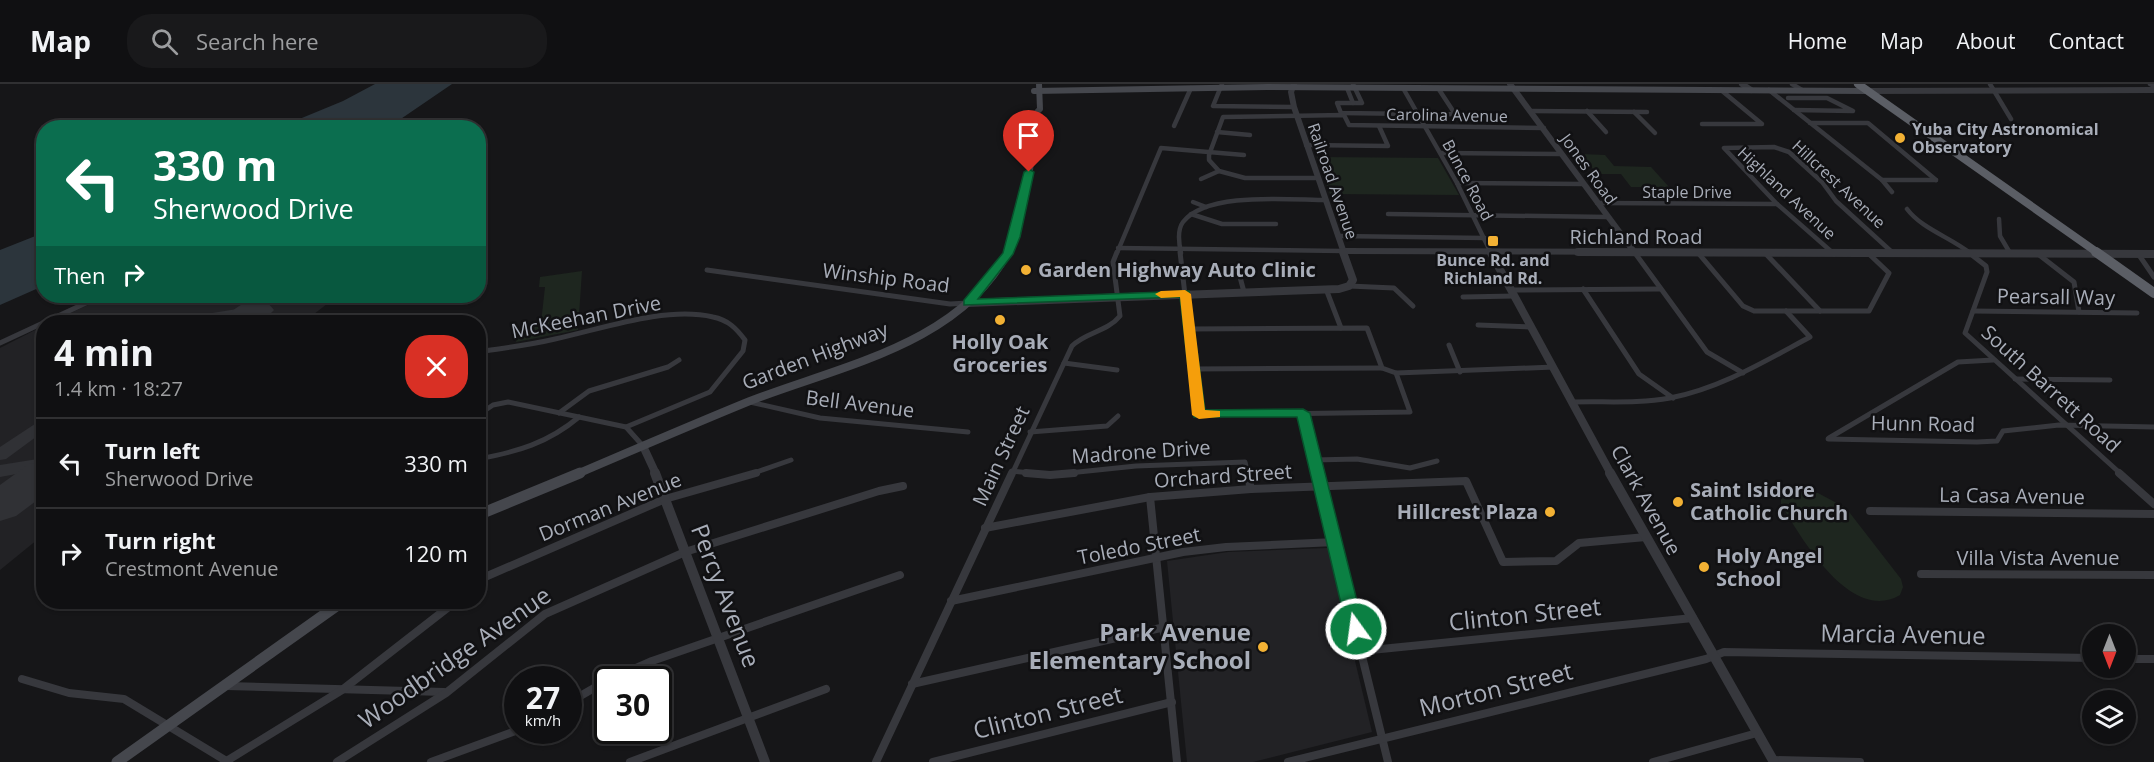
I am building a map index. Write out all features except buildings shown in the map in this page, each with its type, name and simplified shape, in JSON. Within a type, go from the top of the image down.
[{"type":"highway","points":[[1858,84],[2154,293]]},
{"type":"main road","points":[[1036,87],[1512,86],[1868,91]]},
{"type":"main road","name":"Garden Highway","points":[[486,511],[750,402],[904,343],[941,323],[968,303],[995,273],[1012,246],[1027,183],[1037,112],[1040,109],[1036,87]]},
{"type":"main road","points":[[117,762],[332,609]]},
{"type":"street","points":[[1742,84],[1751,90]]},
{"type":"street","points":[[1792,84],[1815,98]]},
{"type":"street","points":[[1989,84],[2011,119]]},
{"type":"street","points":[[1219,85],[1213,106],[1294,106]]},
{"type":"street","name":"Railroad Avenue","points":[[1294,86],[1291,92],[1297,116],[1353,280],[1349,286]]},
{"type":"street","points":[[1354,86],[1362,103],[1336,103],[1341,113],[1455,114],[1434,87]]},
{"type":"street","name":"Jones Road","points":[[1512,86],[1707,352],[1743,373]]},
{"type":"street","name":"Bunce Road","points":[[1406,87],[1417,114],[1457,183],[1491,253]]},
{"type":"street","points":[[1868,91],[2153,87]]},
{"type":"street","points":[[1174,126],[1191,88]]},
{"type":"street","points":[[1347,88],[1353,103]]},
{"type":"street","points":[[1702,124],[1762,124],[1721,90]]},
{"type":"street","points":[[1768,90],[1882,180],[1892,192]]},
{"type":"street","points":[[1788,98],[1827,98],[1853,111],[1794,110]]},
{"type":"street","points":[[1532,111],[1647,111]]},
{"type":"street","points":[[1587,111],[1606,132]]},
{"type":"street","points":[[1634,111],[1654,133]]},
{"type":"street","name":"Carolina Avenue","points":[[1297,116],[1344,115],[1349,125],[1544,128]]},
{"type":"street","points":[[1297,116],[1223,117],[1210,151],[1209,160],[1219,171],[1245,178],[1318,178]]},
{"type":"street","points":[[1809,123],[1868,123],[1936,180],[1882,180]]},
{"type":"street","points":[[1306,145],[1388,146],[1379,126]]},
{"type":"street","points":[[1217,132],[1250,135]]},
{"type":"street","name":"Hillcrest Avenue","points":[[1724,148],[1774,147],[1789,152],[1822,182],[1836,201],[1894,254]]},
{"type":"street","name":"Main Street","points":[[876,762],[1064,363],[1077,340],[1105,330],[1117,321],[1121,311],[1113,262],[1161,148],[1210,151]]},
{"type":"street","name":"Highland Avenue","points":[[1724,148],[1777,204],[1835,254]]},
{"type":"street","points":[[1210,151],[1244,155]]},
{"type":"street","points":[[1441,153],[1561,154]]},
{"type":"street","points":[[1201,178],[1219,171]]},
{"type":"street","points":[[1457,183],[1583,184]]},
{"type":"street","points":[[1326,200],[1242,201],[1206,207],[1191,214],[1179,232],[1199,415],[1410,412],[1396,373]]},
{"type":"street","points":[[1193,202],[1206,207]]},
{"type":"street","name":"Staple Drive","points":[[1597,203],[1777,204]]},
{"type":"street","points":[[1907,209],[1915,220],[1975,254]]},
{"type":"street","points":[[1191,214],[1222,224],[1276,224]]},
{"type":"street","points":[[1388,214],[1608,217]]},
{"type":"street","points":[[2000,219],[2000,236],[2010,254]]},
{"type":"street","points":[[1338,236],[1485,238]]},
{"type":"street","points":[[1413,237],[1420,252]]},
{"type":"street","name":"Richland Road","points":[[1118,248],[1491,253],[2154,254]]},
{"type":"street","name":"Clark Avenue","points":[[1491,253],[1646,537],[1773,761]]},
{"type":"street","name":"Hillcrest Avenue","points":[[1699,254],[1743,306],[1754,311],[1869,311],[1889,273],[1869,254]]},
{"type":"street","points":[[1766,254],[1820,311]]},
{"type":"street","name":"South Barrett Road","points":[[1975,254],[1986,266],[1987,272],[1973,311],[1964,326],[1965,333],[2154,504]]},
{"type":"street","points":[[2038,254],[2074,282],[2079,312]]},
{"type":"street","points":[[2139,255],[2154,277]]},
{"type":"street","name":"Winship Road","points":[[707,270],[722,274],[950,304],[1326,289],[1349,286]]},
{"type":"street","points":[[1240,278],[1244,292]]},
{"type":"street","points":[[1349,286],[1394,288],[1413,306]]},
{"type":"street","points":[[1326,289],[1341,328]]},
{"type":"street","points":[[1583,289],[1639,374],[1673,398]]},
{"type":"street","points":[[1463,297],[1583,289],[1662,290]]},
{"type":"street","points":[[60,315],[86,303]]},
{"type":"street","points":[[1573,402],[1648,401],[1673,398],[1743,373],[1810,336],[1786,311]]},
{"type":"street","name":"Pearsall Way","points":[[1973,311],[2138,313]]},
{"type":"street","name":"McKeehan Drive","points":[[486,351],[549,341],[630,321],[668,315],[687,315],[721,321],[735,327],[743,335],[743,351],[710,392],[626,427]]},
{"type":"street","points":[[1478,325],[1532,327]]},
{"type":"street","points":[[0,343],[36,326]]},
{"type":"street","points":[[1189,329],[1367,328],[1382,368]]},
{"type":"street","points":[[1449,345],[1460,372]]},
{"type":"street","points":[[559,413],[574,399],[589,391],[668,367],[679,360]]},
{"type":"street","name":"Hunn Road","points":[[1993,360],[1958,362],[1828,439],[1997,441],[2003,431],[2066,425],[2154,427]]},
{"type":"street","points":[[1064,363],[1117,370]]},
{"type":"street","points":[[1193,369],[1382,368],[1396,373],[1460,372],[1502,367],[1554,367]]},
{"type":"street","points":[[2014,379],[2110,380]]},
{"type":"street","points":[[486,409],[504,402],[626,427],[643,446]]},
{"type":"street","name":"Bell Avenue","points":[[750,402],[820,418],[968,432]]},
{"type":"street","points":[[1303,413],[1388,762]]},
{"type":"street","points":[[486,458],[520,452],[544,444],[562,433],[579,417]]},
{"type":"street","points":[[1030,432],[1107,426],[1118,417]]},
{"type":"street","name":"Percy Avenue","points":[[643,446],[648,453],[765,762]]},
{"type":"street","points":[[1314,459],[1362,460],[1396,468],[1429,467],[1437,461]]},
{"type":"street","name":"Dorman Avenue","points":[[486,577],[665,499],[785,464],[791,460]]},
{"type":"street","name":"Madrone Drive","points":[[1012,471],[1050,475],[1136,466],[1245,462],[1251,489]]},
{"type":"street","name":"Orchard Street","points":[[985,528],[1150,497],[1251,489],[1466,481],[1503,562],[1556,561],[1580,543],[1646,537]]},
{"type":"street","name":"Woodbridge Avenue","points":[[337,762],[446,693],[545,614],[685,552],[879,491],[903,486]]},
{"type":"street","points":[[1150,497],[1158,557],[1177,762]]},
{"type":"street","name":"La Casa Avenue","points":[[1870,511],[2154,514]]},
{"type":"street","name":"Toledo Street","points":[[951,601],[1158,557],[1226,547],[1335,542]]},
{"type":"street","name":"Villa Vista Avenue","points":[[1921,574],[2154,575]]},
{"type":"street","points":[[640,666],[900,575]]},
{"type":"street","points":[[22,679],[69,693],[124,699],[226,762],[342,690],[446,609]]},
{"type":"street","name":"Clinton Street","points":[[1361,651],[1693,618]]},
{"type":"street","points":[[912,684],[1165,627]]},
{"type":"street","name":"Marcia Avenue","points":[[1714,656],[1727,652],[2082,658]]},
{"type":"street","name":"Morton Street","points":[[1288,762],[1714,656]]},
{"type":"street","points":[[2136,659],[2154,659]]},
{"type":"street","points":[[223,686],[446,693]]},
{"type":"street","points":[[630,762],[826,689]]},
{"type":"street","name":"Clinton Street","points":[[933,762],[1172,702]]},
{"type":"street","points":[[1653,762],[1757,733]]},
{"type":"street","points":[[431,762],[504,735]]},
{"type":"street","points":[[1773,761],[1860,762]]},
{"type":"shaded area","points":[[375,84],[452,84],[399,120],[297,120],[343,101]]},
{"type":"shaded area","points":[[1581,154],[1605,155],[1614,166],[1651,167],[1669,187],[1631,187],[1621,174],[1597,174]]},
{"type":"shaded area","points":[[1317,157],[1438,158],[1459,195],[1330,194]]},
{"type":"shaded area","points":[[36,236],[36,289],[0,305],[0,250]]},
{"type":"shaded area","points":[[582,271],[578,330],[516,342],[518,333],[532,331],[533,325],[541,323],[545,287],[539,287],[540,277]]},
{"type":"shaded area","points":[[92,303],[328,303],[313,315],[66,315]]},
{"type":"shaded area","points":[[36,330],[36,541],[0,570],[0,348]]},
{"type":"shaded area","points":[[1792,491],[1818,493],[1846,508],[1901,579],[1903,587],[1900,595],[1882,601],[1864,598],[1846,588],[1830,573],[1801,537],[1781,504],[1781,498]]},
{"type":"shaded area","name":"Park Avenue Elementary School","points":[[1328,548],[1372,732],[1253,762],[1187,762],[1167,561],[1228,552]]},
{"type":"taxiway","points":[[225,315],[256,310]]},
{"type":"taxiway","points":[[0,455],[36,429]]},
{"type":"taxiway","points":[[0,471],[36,464]]},
{"type":"runway","points":[[250,315],[256,310]]},
{"type":"runway","points":[[0,506],[36,480]]},
{"type":"slow traffic","points":[[1161,294],[1185,294],[1199,415],[1215,414]]},
{"type":"place","name":"Yuba City Astronomical Observatory","points":[[1900,138]]},
{"type":"place","name":"Bunce Rd. and Richland Rd.","points":[[1493,241]]},
{"type":"place","name":"Garden Highway Auto Clinic","points":[[1026,270]]},
{"type":"place","name":"Holly Oak Groceries","points":[[1000,320]]},
{"type":"place","name":"Saint Isidore Catholic Church","points":[[1678,502]]},
{"type":"place","name":"Hillcrest Plaza","points":[[1550,512]]},
{"type":"place","name":"Holy Angel School","points":[[1704,567]]},
{"type":"place","name":"Park Avenue Elementary School","points":[[1263,647]]},
{"type":"route","points":[[1029,172],[1012,246],[995,273],[968,303],[1185,294],[1199,415],[1303,413],[1356,629]]}]
